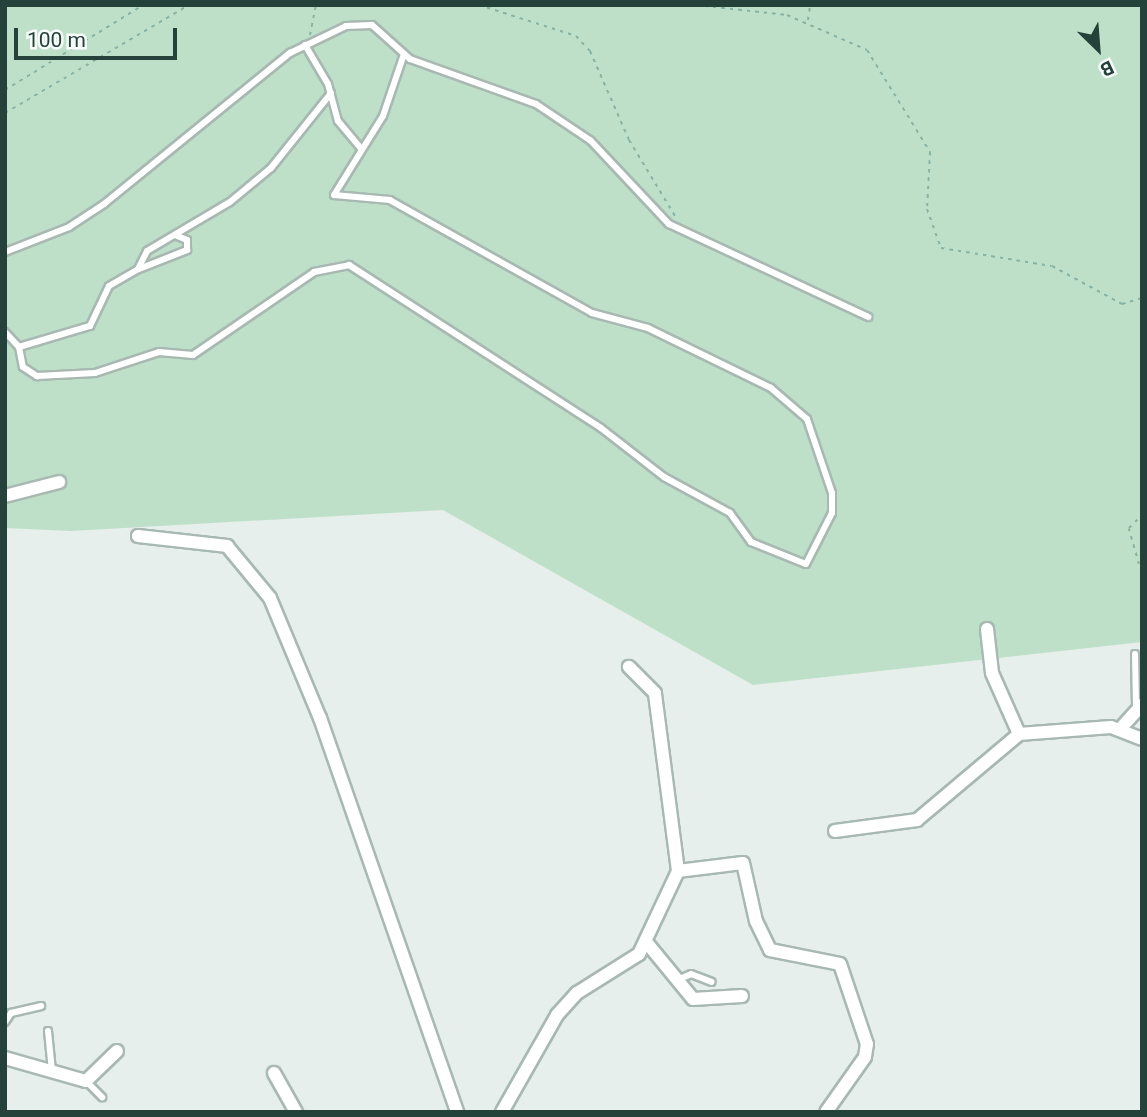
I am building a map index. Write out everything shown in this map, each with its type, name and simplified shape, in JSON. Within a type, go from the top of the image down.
[{"type":"street","points":[[5,496],[59,482]]},
{"type":"street","points":[[138,536],[227,546],[270,598],[320,718],[457,1112]]},
{"type":"street","points":[[987,629],[992,673],[1019,734]]},
{"type":"street","points":[[502,1112],[557,1015],[647,943],[678,871],[655,693],[629,667]]},
{"type":"street","points":[[1121,728],[1139,707]]},
{"type":"street","points":[[835,831],[917,820],[1019,734],[1065,726],[1121,728],[1142,739]]},
{"type":"street","points":[[678,871],[743,863],[756,921],[770,950],[840,964],[867,1044],[866,1057],[825,1112]]},
{"type":"street","points":[[647,943],[693,999],[707,1003],[742,996]]},
{"type":"street","points":[[5,1058],[53,1076],[86,1081],[117,1051]]},
{"type":"street","points":[[274,1073],[296,1112]]},
{"type":"lane","points":[[5,252],[69,227],[104,204],[256,76],[305,45],[346,26],[372,26],[404,54],[536,104],[591,141],[670,224],[867,317]]},
{"type":"lane","points":[[305,45],[331,93],[338,121],[361,148]]},
{"type":"lane","points":[[5,332],[19,347],[23,367],[51,377],[95,373],[159,352],[193,355],[314,272],[349,265],[601,428],[664,477],[730,513],[751,542],[797,565],[812,559],[834,507],[820,448],[794,406],[754,376],[556,295],[398,204],[338,197],[334,190],[383,116],[404,54]]},
{"type":"lane","points":[[138,269],[147,251],[175,235],[271,168],[331,93]]},
{"type":"lane","points":[[19,347],[90,326],[109,286],[138,269],[187,250],[187,240],[175,235]]},
{"type":"lane","points":[[1135,654],[1139,707]]},
{"type":"lane","points":[[677,979],[691,974],[712,982]]},
{"type":"lane","points":[[5,1022],[11,1013],[41,1006]]},
{"type":"lane","points":[[48,1031],[53,1076]]},
{"type":"lane","points":[[86,1081],[102,1097]]},
{"type":"path","points":[[5,90],[143,5]]},
{"type":"path","points":[[5,113],[189,5]]},
{"type":"path","points":[[305,45],[316,5]]},
{"type":"path","points":[[479,5],[551,23],[590,51],[635,151],[678,221]]},
{"type":"path","points":[[696,5],[808,21],[867,50],[930,152],[930,231],[941,248],[1052,266],[1122,304],[1142,298]]},
{"type":"path","points":[[808,21],[810,5]]},
{"type":"path","points":[[1139,564],[1129,528],[1142,516]]},
{"type":"green space","points":[[5,5],[1142,5],[1142,642],[753,685],[443,510],[71,531],[5,528]]}]
